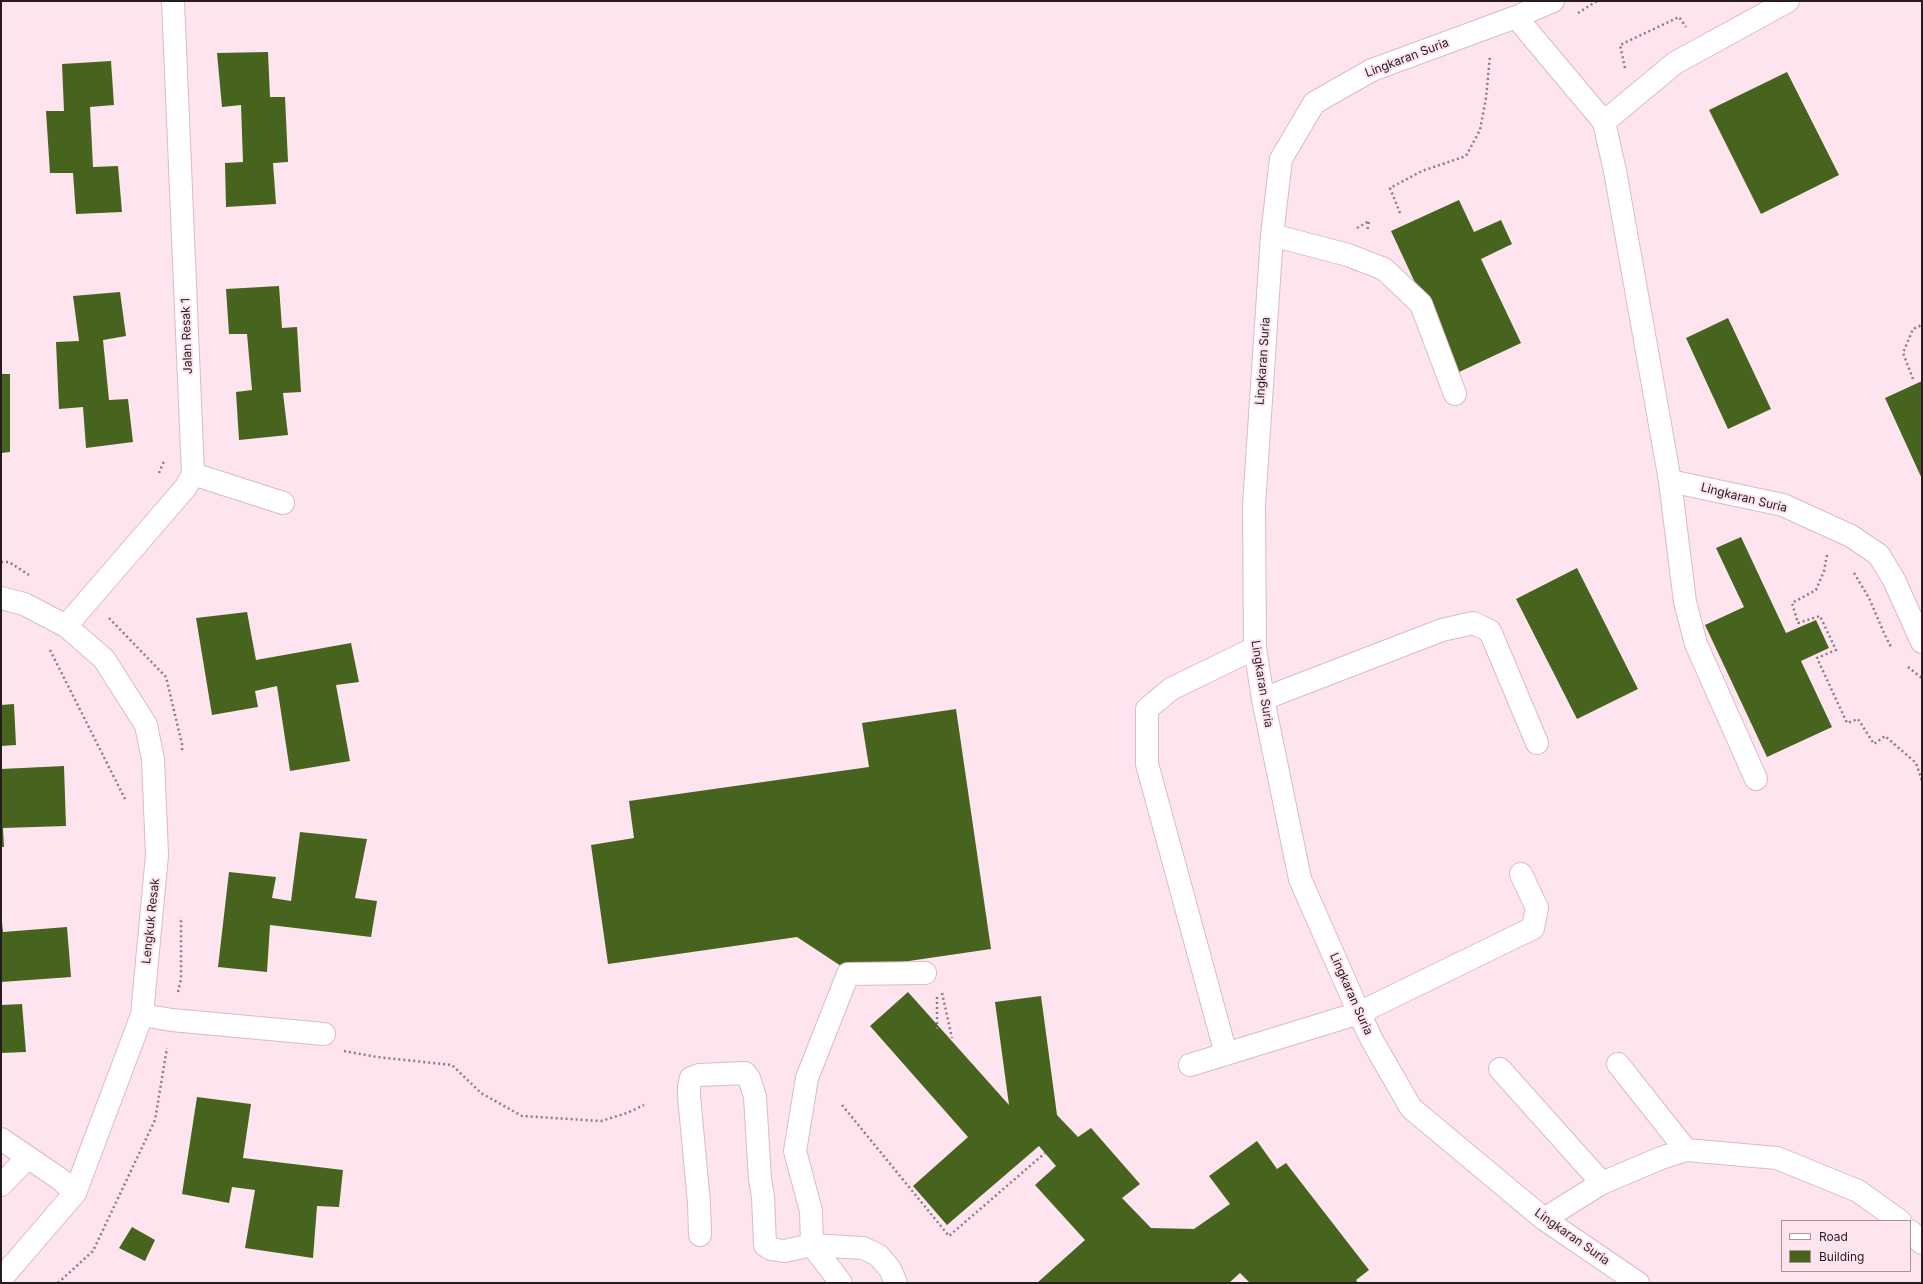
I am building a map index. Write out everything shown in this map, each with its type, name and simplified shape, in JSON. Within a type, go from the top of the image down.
[{"type":"street","name":"Jalan Resak 1","points":[[173,1],[193,474]]},
{"type":"street","name":"Lingkaran Suria","points":[[1553,1],[1516,17],[1372,70],[1314,103],[1281,159],[1272,235],[1254,505],[1255,648],[1263,699],[1300,879],[1373,1042],[1411,1108],[1544,1219],[1638,1283]]},
{"type":"street","points":[[1604,122],[1675,63],[1788,1]]},
{"type":"street","points":[[1516,17],[1604,122],[1615,171],[1670,481],[1685,602],[1696,644],[1756,780]]},
{"type":"street","points":[[1272,235],[1361,260],[1384,269],[1421,304],[1455,394]]},
{"type":"street","points":[[66,626],[186,488],[193,474],[284,503]]},
{"type":"street","name":"Lingkaran Suria","points":[[1670,481],[1783,505],[1851,536],[1879,555],[1894,580],[1922,642]]},
{"type":"street","name":"Lengkuk Resak","points":[[1,598],[24,604],[66,626],[104,659],[146,725],[153,760],[157,855],[142,1015],[75,1193],[1,1279]]},
{"type":"street","points":[[1263,699],[1442,630],[1473,623],[1490,631],[1537,743]]},
{"type":"street","points":[[1226,1054],[1147,764],[1147,709],[1171,689],[1255,648]]},
{"type":"street","points":[[1190,1065],[1359,1013],[1533,928],[1537,908],[1521,874]]},
{"type":"street","points":[[841,1283],[812,1245],[811,1211],[796,1151],[807,1078],[848,974],[933,980]]},
{"type":"street","points":[[142,1015],[172,1020],[324,1034]]},
{"type":"street","points":[[1618,1064],[1686,1150]]},
{"type":"street","points":[[1500,1069],[1602,1183]]},
{"type":"street","points":[[700,1235],[688,1086],[691,1078],[699,1075],[745,1073],[749,1078],[755,1097],[760,1179],[763,1197],[765,1245],[771,1249],[784,1251],[812,1245],[863,1248],[878,1255],[890,1269],[896,1283]]},
{"type":"street","points":[[1,1139],[60,1179],[75,1193]]},
{"type":"street","points":[[1544,1219],[1602,1183],[1661,1158],[1686,1150],[1777,1158],[1858,1192],[1899,1220]]},
{"type":"street","points":[[1,1185],[28,1157]]},
{"type":"street","points":[[1911,1232],[1922,1243]]},
{"type":"path","points":[[1571,17],[1597,1]]},
{"type":"path","points":[[1626,76],[1620,45],[1679,17],[1700,49]]},
{"type":"path","points":[[1400,213],[1390,188],[1422,171],[1466,156],[1480,130],[1486,98],[1490,56],[1487,51]]},
{"type":"path","points":[[1352,231],[1369,221],[1361,260]]},
{"type":"path","points":[[1913,378],[1903,353],[1913,329],[1922,325]]},
{"type":"path","points":[[157,477],[166,456]]},
{"type":"path","points":[[1828,550],[1824,571],[1816,590],[1792,603],[1798,623],[1820,616],[1836,650],[1817,658],[1847,723],[1858,720],[1874,744],[1885,736],[1916,763],[1922,781]]},
{"type":"path","points":[[1,562],[9,562],[33,578]]},
{"type":"path","points":[[1852,570],[1869,598],[1884,633],[1894,651]]},
{"type":"path","points":[[46,643],[126,800]]},
{"type":"path","points":[[1903,662],[1922,678]]},
{"type":"path","points":[[933,980],[952,1038]]},
{"type":"path","points":[[58,1283],[93,1251],[155,1120],[172,1020]]},
{"type":"path","points":[[324,1034],[333,1048],[348,1052],[399,1060],[452,1065],[482,1093],[522,1116],[601,1121],[627,1113],[644,1105]]},
{"type":"path","points":[[842,1105],[948,1236],[1045,1153]]},
{"type":"building","points":[[268,52],[270,97],[285,97],[288,162],[273,163],[276,204],[226,207],[225,163],[243,162],[241,105],[222,107],[217,53]]},
{"type":"building","points":[[111,61],[114,105],[90,107],[93,167],[118,166],[122,212],[76,214],[73,173],[50,173],[46,111],[64,111],[62,64]]},
{"type":"building","points":[[1787,72],[1839,175],[1761,214],[1709,110]]},
{"type":"building","points":[[1459,200],[1474,232],[1501,220],[1512,244],[1481,259],[1521,343],[1457,373],[1391,231]]},
{"type":"building","points":[[279,286],[282,328],[297,327],[301,392],[283,393],[288,435],[239,440],[236,392],[252,390],[247,334],[229,334],[226,289]]},
{"type":"building","points":[[120,292],[126,336],[103,340],[109,400],[128,399],[133,442],[86,448],[83,407],[59,409],[56,342],[79,341],[73,296]]},
{"type":"building","points":[[1728,318],[1771,409],[1728,429],[1686,338]]},
{"type":"building","points":[[1,374],[10,374],[10,452],[1,453]]},
{"type":"building","points":[[1922,381],[1922,479],[1885,398]]},
{"type":"building","points":[[1741,537],[1786,633],[1816,620],[1829,648],[1801,661],[1832,727],[1767,757],[1705,625],[1744,607],[1716,548]]},
{"type":"building","points":[[1577,568],[1638,689],[1577,719],[1516,599]]},
{"type":"building","points":[[247,612],[256,660],[351,643],[359,682],[336,685],[350,761],[290,771],[277,686],[255,691],[258,707],[212,715],[196,618]]},
{"type":"building","points":[[14,704],[16,745],[1,746],[1,705]]},
{"type":"building","points":[[956,709],[991,949],[847,970],[797,937],[608,964],[591,845],[634,838],[629,801],[869,767],[862,723]]},
{"type":"building","points":[[64,766],[66,826],[3,828],[4,847],[1,847],[1,769]]},
{"type":"building","points":[[300,832],[367,839],[355,898],[377,901],[371,937],[270,925],[267,972],[218,967],[229,872],[276,877],[272,898],[291,901]]},
{"type":"building","points":[[1,913],[3,932],[67,927],[71,977],[1,982]]},
{"type":"building","points":[[908,992],[1009,1105],[995,1002],[1041,996],[1057,1115],[1078,1137],[1091,1128],[1140,1184],[1122,1198],[1151,1228],[1194,1229],[1230,1204],[1209,1176],[1257,1141],[1277,1169],[1286,1163],[1369,1270],[1356,1280],[1358,1283],[1250,1283],[1240,1273],[1229,1283],[1037,1283],[1085,1240],[1035,1185],[1056,1166],[1039,1146],[947,1225],[913,1186],[968,1137],[870,1026]]},
{"type":"building","points":[[22,1004],[26,1052],[1,1053],[1,1005]]},
{"type":"building","points":[[197,1097],[251,1104],[243,1158],[343,1170],[339,1207],[317,1206],[313,1258],[245,1248],[255,1190],[232,1187],[229,1203],[182,1194]]},
{"type":"building","points":[[132,1227],[155,1240],[145,1261],[119,1248]]}]
